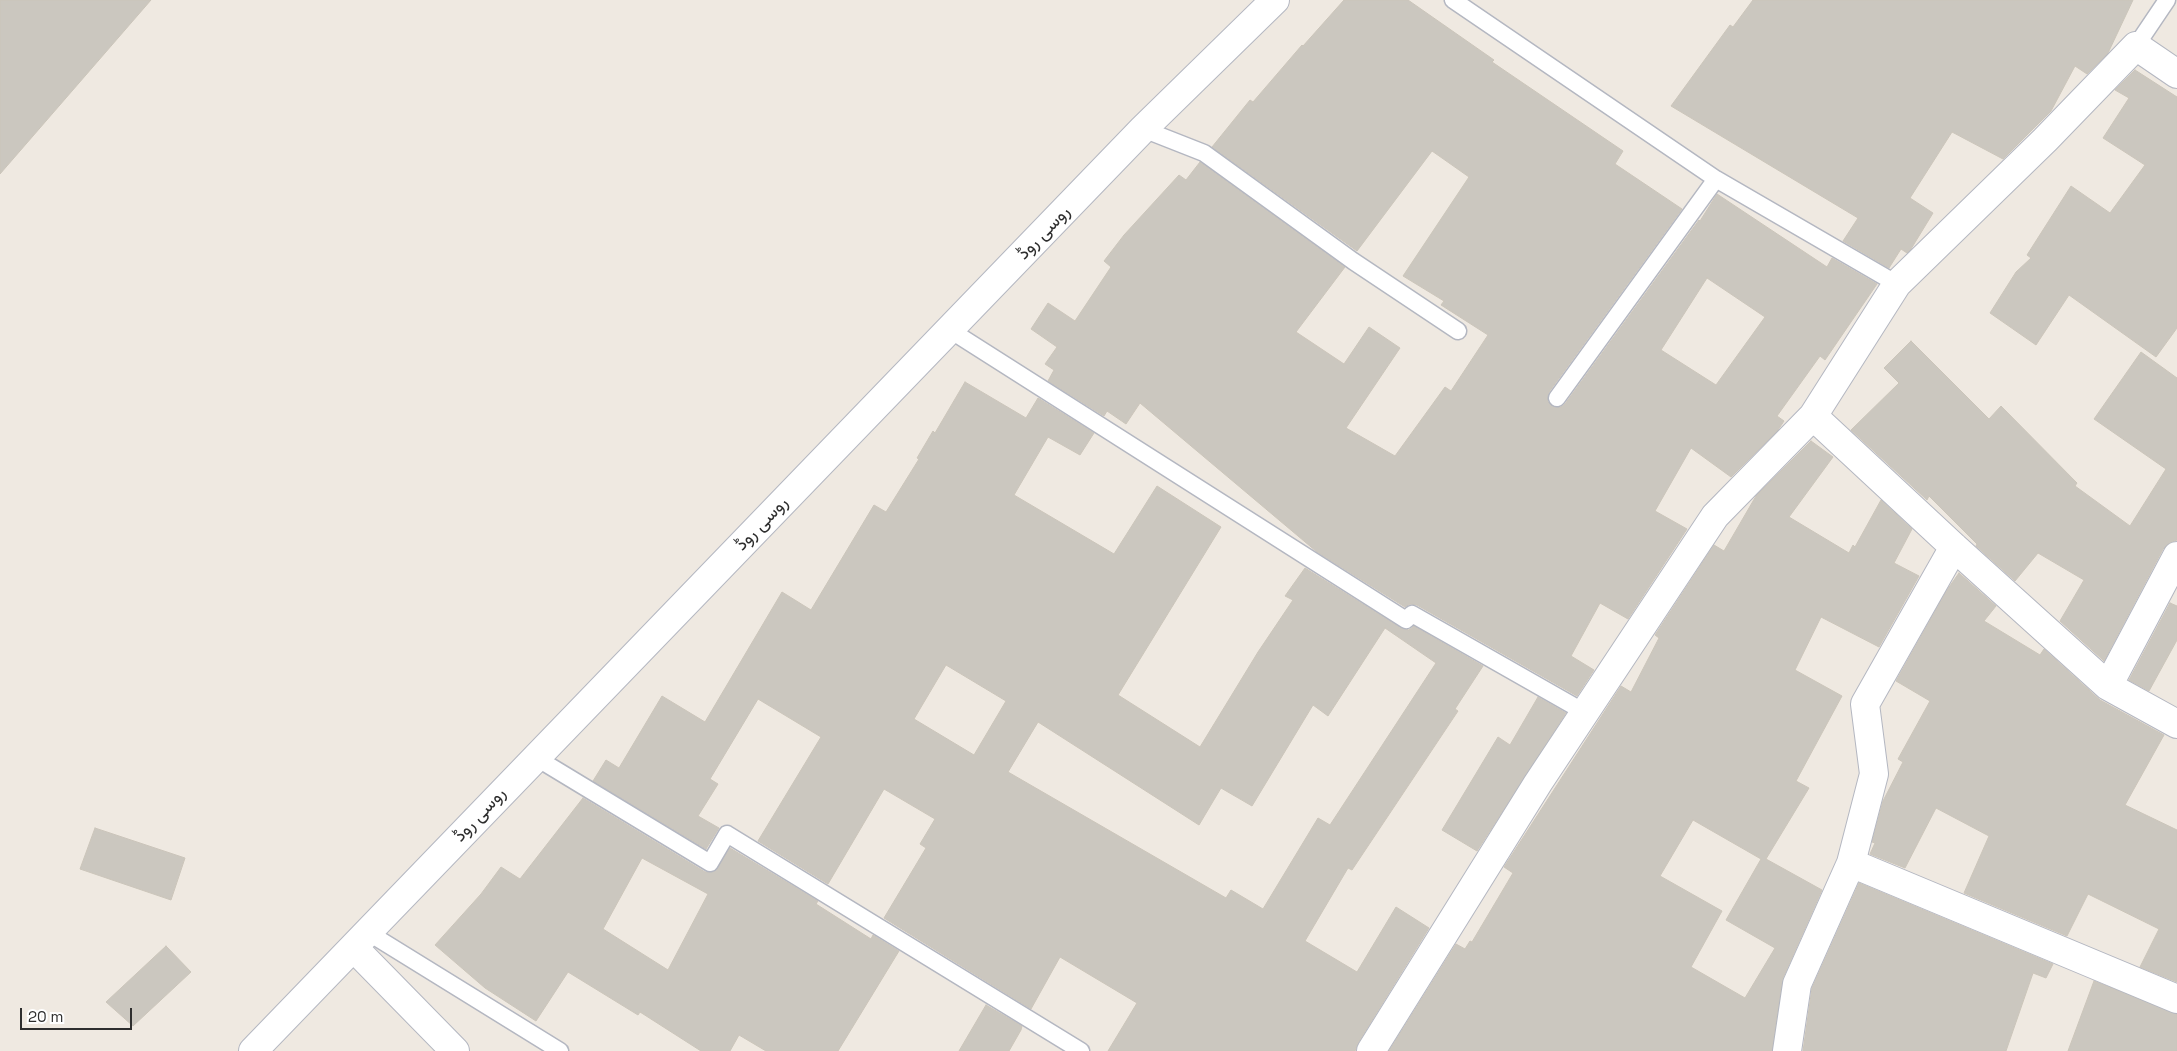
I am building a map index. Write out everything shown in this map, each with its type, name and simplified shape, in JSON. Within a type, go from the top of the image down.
[{"type":"street","name":"روسی روڈ","points":[[253,1051],[1143,129],[1275,0]]},
{"type":"street","points":[[1371,1051],[1538,783],[1715,516],[1813,416],[1897,284],[2045,140],[2136,46],[2177,74]]},
{"type":"street","points":[[1813,416],[2108,686],[2177,724]]},
{"type":"street","points":[[1787,1051],[1797,984],[1851,863],[1874,774],[1865,704],[1954,547]]},
{"type":"street","points":[[2108,686],[2177,556]]},
{"type":"street","points":[[1851,863],[2177,999]]},
{"type":"street","points":[[361,940],[455,1051]]},
{"type":"lane","points":[[1453,0],[1716,179],[1897,284]]},
{"type":"lane","points":[[2136,46],[2167,0]]},
{"type":"lane","points":[[1143,129],[1204,153],[1353,261],[1458,331]]},
{"type":"lane","points":[[1557,398],[1716,179]]},
{"type":"lane","points":[[950,330],[1406,620],[1412,614],[1586,713]]},
{"type":"lane","points":[[535,757],[710,863],[727,834],[1081,1051]]},
{"type":"lane","points":[[361,940],[560,1051]]},
{"type":"building","points":[[0,0],[151,0],[0,174]]},
{"type":"building","points":[[1344,0],[1408,0],[1494,60],[1492,62],[1623,151],[1615,164],[1682,209],[1549,392],[1548,402],[1552,406],[1561,407],[1565,404],[1700,221],[1717,194],[1827,267],[1832,258],[1877,284],[1825,360],[1820,356],[1777,416],[1784,421],[1778,430],[1731,477],[1691,448],[1655,511],[1687,529],[1628,619],[1600,603],[1571,656],[1594,670],[1577,696],[1417,605],[1410,604],[1405,607],[1317,552],[1140,403],[1126,424],[1107,411],[1104,416],[1048,381],[1054,370],[1045,364],[1057,347],[1031,329],[1048,303],[1075,321],[1111,267],[1104,261],[1124,235],[1179,175],[1186,180],[1200,162],[1345,267],[1296,332],[1344,364],[1369,327],[1400,348],[1346,428],[1395,456],[1445,387],[1451,391],[1488,335],[1441,305],[1444,301],[1403,276],[1469,177],[1432,151],[1357,251],[1212,147],[1250,100],[1253,102]],"holes":[[[1707,278],[1765,317],[1716,385],[1661,350]]]},
{"type":"building","points":[[1753,0],[2133,0],[2108,53],[2087,74],[2075,66],[2051,111],[2003,159],[1952,132],[1910,198],[1933,213],[1911,249],[1907,253],[1901,249],[1889,268],[1843,241],[1858,218],[1671,106],[1730,25],[1733,27]]},
{"type":"building","points":[[2135,70],[2177,97],[2177,328],[2156,357],[2069,295],[2036,345],[1990,313],[2016,272],[2031,258],[2027,255],[2071,186],[2110,213],[2145,165],[2103,138],[2129,98],[2115,90]]},
{"type":"building","points":[[1911,341],[1989,419],[2001,406],[2077,483],[2075,486],[2130,526],[2166,469],[2094,419],[2141,352],[2177,378],[2177,540],[2169,543],[2163,549],[2104,661],[2060,621],[2084,580],[2038,553],[2015,581],[1976,546],[1977,544],[1929,496],[1927,500],[1851,430],[1899,383],[1884,368]]},
{"type":"building","points":[[965,382],[1026,418],[1038,398],[1094,433],[1080,455],[1048,437],[1014,495],[1114,554],[1157,486],[1221,527],[1118,695],[1200,747],[1258,652],[1293,600],[1285,596],[1305,568],[1401,628],[1409,630],[1414,626],[1483,666],[1455,709],[1458,711],[1352,870],[1348,868],[1305,941],[1357,972],[1396,907],[1429,928],[1358,1043],[1355,1051],[1108,1051],[1137,1003],[1060,957],[1031,1009],[884,918],[926,848],[920,844],[935,819],[884,789],[828,884],[758,841],[821,737],[758,699],[710,779],[718,784],[698,816],[719,828],[706,849],[593,781],[606,760],[619,768],[662,696],[705,722],[782,592],[811,610],[874,505],[886,512],[919,459],[917,458],[933,431],[935,433]],"holes":[[[1385,628],[1436,663],[1330,825],[1318,818],[1263,909],[1231,890],[1226,898],[1008,772],[1038,722],[1199,825],[1221,788],[1252,806],[1313,705],[1328,716]],[[946,665],[1006,701],[974,755],[914,719]]]},
{"type":"building","points":[[1811,441],[1833,457],[1789,517],[1849,553],[1853,545],[1855,547],[1881,500],[1912,529],[1894,563],[1919,576],[1879,647],[1821,617],[1795,670],[1842,696],[1796,781],[1809,788],[1766,859],[1822,890],[1783,978],[1772,1051],[1389,1051],[1456,944],[1465,949],[1470,941],[1472,942],[1513,873],[1504,867],[1621,686],[1631,692],[1659,638],[1655,635],[1714,545],[1724,551],[1756,496]],"holes":[[[1693,820],[1761,859],[1726,920],[1775,948],[1745,998],[1691,967],[1722,911],[1660,876]]]},
{"type":"building","points":[[1959,573],[1996,606],[1984,621],[2040,655],[2044,649],[2100,700],[2164,735],[2125,805],[2177,830],[2177,982],[2140,967],[2159,929],[2088,894],[2067,936],[1964,893],[1989,836],[1936,808],[1905,868],[1870,854],[1875,843],[1872,842],[1883,801],[1903,762],[1898,759],[1930,701],[1896,681],[1947,590]]},
{"type":"building","points":[[2170,603],[2177,606],[2177,640],[2149,691],[2129,680]]},
{"type":"building","points":[[1538,697],[1566,713],[1477,851],[1442,830],[1498,737],[1510,745]]},
{"type":"building","points":[[583,798],[705,872],[715,871],[730,848],[818,901],[816,904],[871,939],[873,935],[899,951],[838,1051],[766,1051],[739,1035],[730,1051],[701,1051],[640,1012],[638,1015],[568,972],[536,1021],[485,988],[435,945],[481,894],[501,867],[520,879]],"holes":[[[642,858],[708,894],[668,970],[603,929]]]},
{"type":"building","points":[[95,828],[185,858],[171,900],[80,869]]},
{"type":"building","points":[[1859,883],[2053,964],[2046,978],[2033,973],[2006,1051],[1803,1051],[1812,988]]},
{"type":"building","points":[[166,946],[191,972],[133,1026],[106,1002]]},
{"type":"building","points":[[2094,981],[2177,1014],[2177,1051],[2068,1051]]},
{"type":"building","points":[[986,1005],[1022,1026],[1009,1051],[959,1051]]}]
